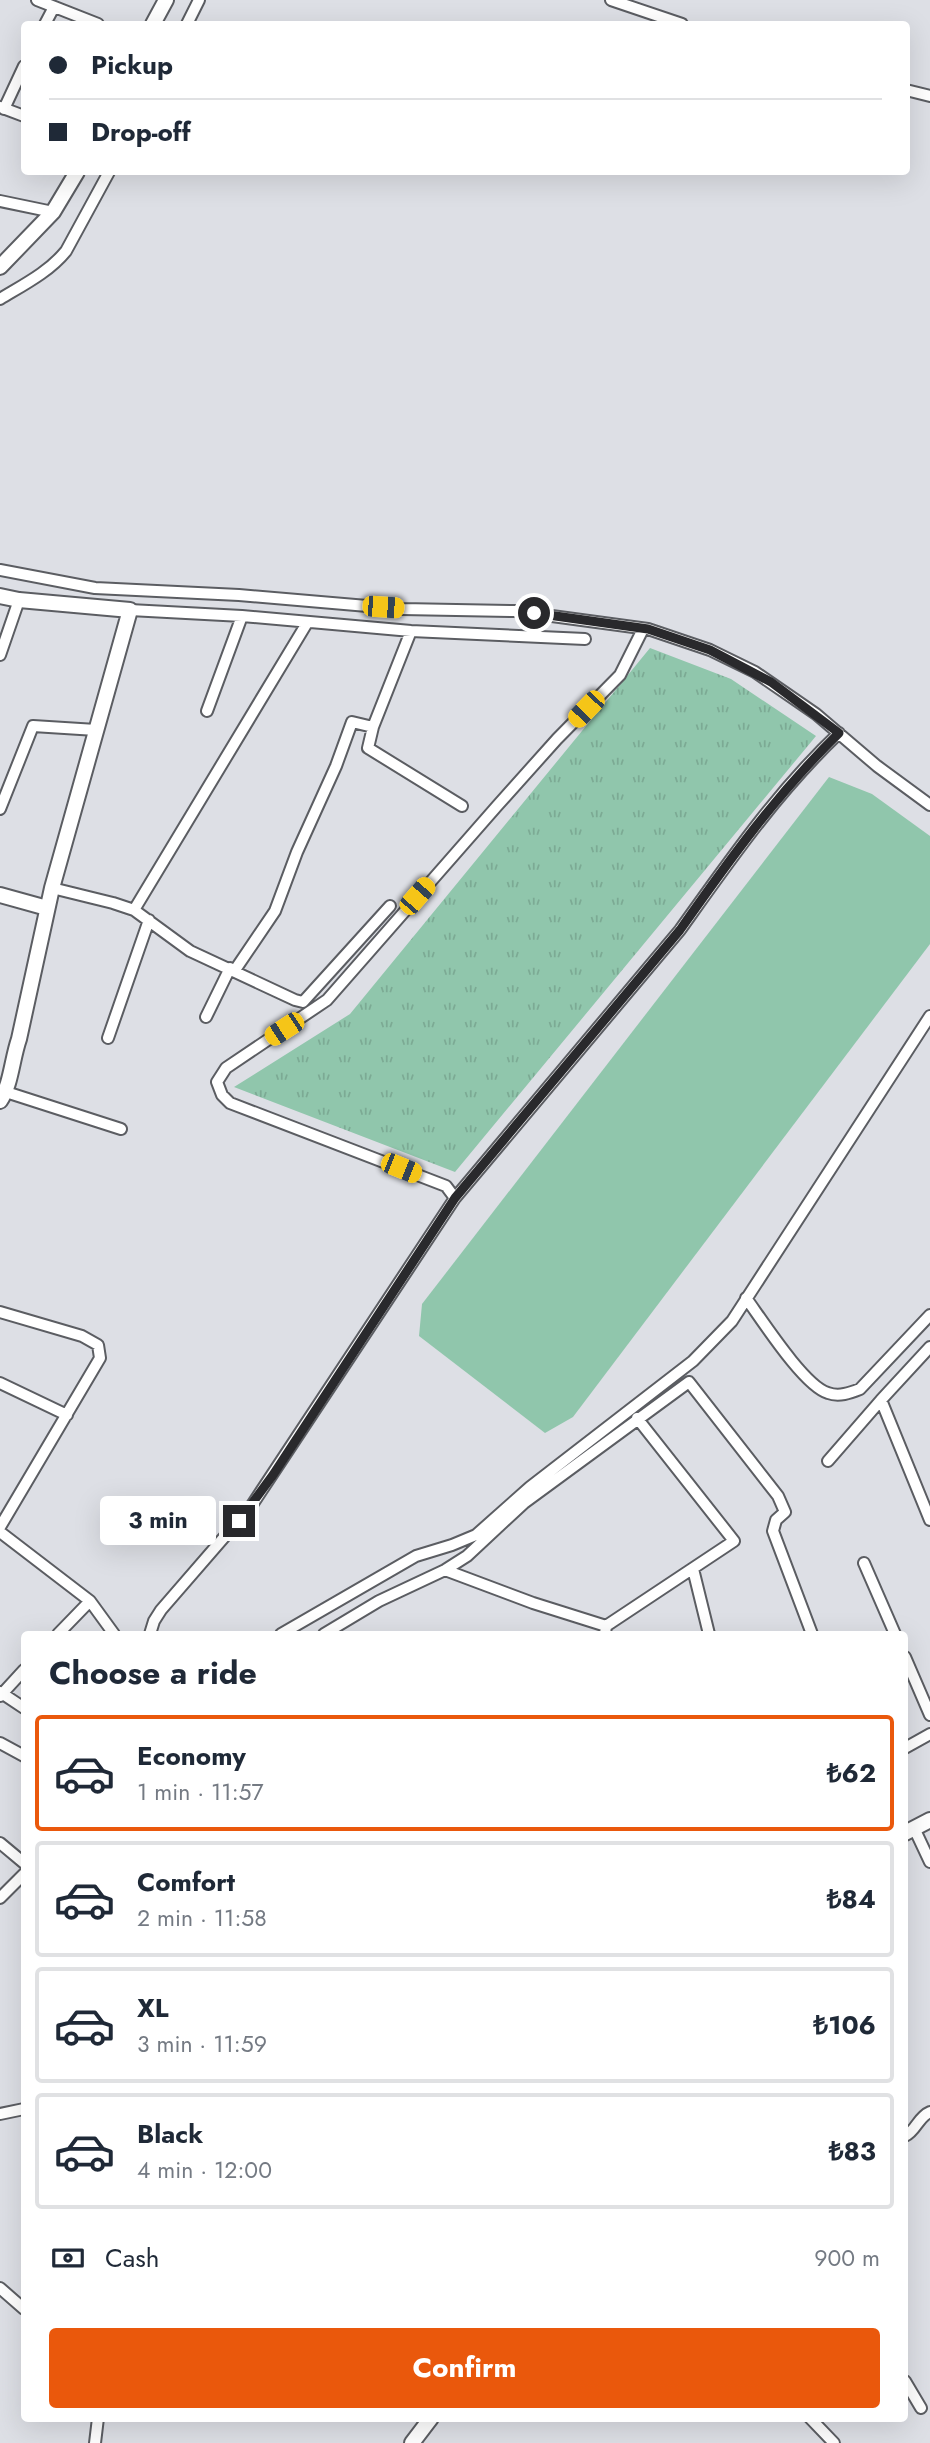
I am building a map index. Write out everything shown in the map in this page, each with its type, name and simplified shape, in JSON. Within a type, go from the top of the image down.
[{"type":"street","points":[[37,0],[90,21]]},
{"type":"street","points":[[155,21],[166,0]]},
{"type":"street","points":[[188,21],[199,0]]},
{"type":"street","points":[[611,0],[673,21]]},
{"type":"street","points":[[47,21],[54,7]]},
{"type":"street","points":[[21,72],[2,108],[21,115]]},
{"type":"street","points":[[910,91],[930,96]]},
{"type":"street","points":[[0,267],[53,212],[75,175]]},
{"type":"street","points":[[0,299],[59,260],[106,175]]},
{"type":"street","points":[[0,201],[53,212]]},
{"type":"street","points":[[0,570],[96,588],[239,595],[402,609],[515,611],[643,629],[710,650],[755,672],[839,733],[877,766],[930,805]]},
{"type":"street","points":[[0,596],[130,610],[242,616],[411,631],[585,639]]},
{"type":"street","points":[[0,655],[19,600]]},
{"type":"street","points":[[121,1129],[3,1097],[6,1058],[19,1040],[52,888],[130,610]]},
{"type":"street","points":[[207,711],[242,616]]},
{"type":"street","points":[[134,910],[307,623]]},
{"type":"street","points":[[455,1198],[446,1186],[230,1103],[222,1096],[217,1082],[226,1068],[327,1000],[536,763],[620,675],[643,629]]},
{"type":"street","points":[[411,631],[373,727],[368,748],[462,806]]},
{"type":"street","points":[[206,1017],[233,969],[275,911],[352,722],[373,727]]},
{"type":"street","points":[[0,809],[33,726],[96,730]]},
{"type":"street","points":[[151,1631],[161,1610],[259,1495],[455,1198],[680,930],[771,805],[839,733]]},
{"type":"street","points":[[52,888],[134,910],[190,951],[303,1002],[390,906]]},
{"type":"street","points":[[0,895],[47,908]]},
{"type":"street","points":[[108,1038],[149,920]]},
{"type":"street","points":[[286,1631],[416,1556],[476,1535],[530,1487],[693,1361],[724,1331],[930,1016]]},
{"type":"street","points":[[746,1298],[806,1376],[818,1388],[830,1394],[847,1394],[860,1390],[930,1315]]},
{"type":"street","points":[[0,1311],[82,1336],[98,1345],[100,1358],[0,1529],[90,1601],[112,1631]]},
{"type":"street","points":[[828,1461],[930,1347]]},
{"type":"street","points":[[341,1630],[406,1587],[445,1570],[479,1546],[524,1503],[689,1382],[778,1496],[785,1512],[776,1520],[773,1531],[811,1631]]},
{"type":"street","points":[[0,1383],[66,1415]]},
{"type":"street","points":[[881,1400],[926,1497],[930,1520]]},
{"type":"street","points":[[445,1570],[606,1630],[734,1541],[637,1418]]},
{"type":"street","points":[[864,1563],[894,1631]]},
{"type":"street","points":[[693,1569],[708,1631]]},
{"type":"street","points":[[61,1631],[90,1601]]},
{"type":"street","points":[[908,1664],[930,1715]]},
{"type":"street","points":[[21,1673],[1,1694],[21,1706]]},
{"type":"street","points":[[908,1746],[930,1734]]},
{"type":"street","points":[[0,1743],[21,1754]]},
{"type":"street","points":[[930,1820],[909,1830],[930,1862]]},
{"type":"street","points":[[0,1843],[21,1860]]},
{"type":"street","points":[[0,1898],[21,1877]]},
{"type":"street","points":[[0,2114],[21,2110]]},
{"type":"street","points":[[908,2134],[923,2115],[930,2112]]},
{"type":"street","points":[[0,2288],[21,2306]]},
{"type":"street","points":[[908,2386],[921,2408]]},
{"type":"street","points":[[95,2443],[98,2422]]},
{"type":"street","points":[[412,2443],[428,2422]]},
{"type":"street","points":[[814,2422],[834,2443]]},
{"type":"green space","points":[[650,648],[731,679],[816,736],[455,1172],[234,1087],[350,1014]]},
{"type":"green space","points":[[829,777],[872,794],[930,836],[930,944],[573,1417],[545,1433],[419,1336],[422,1304]]},
{"type":"route","points":[[239,1521],[273,1475],[455,1198],[680,930],[771,805],[839,733],[771,682],[710,650],[648,629],[534,613]]}]
